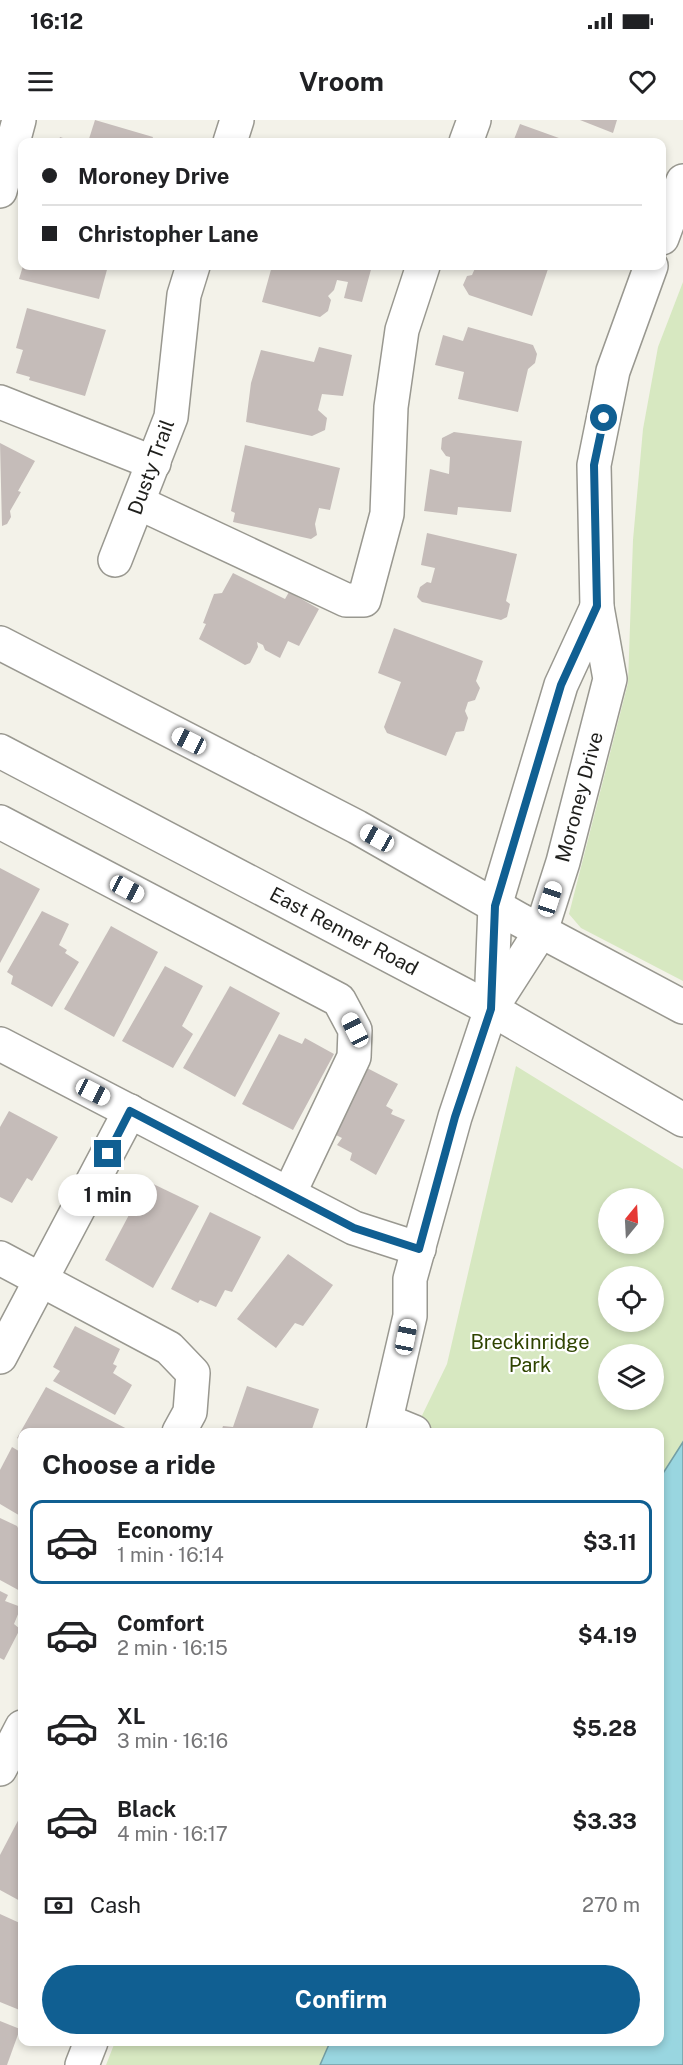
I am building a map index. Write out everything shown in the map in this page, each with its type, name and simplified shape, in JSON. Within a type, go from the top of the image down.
[{"type":"street","points":[[0,191],[18,120]]},
{"type":"street","points":[[231,138],[237,120]]},
{"type":"street","points":[[467,138],[474,120]]},
{"type":"street","points":[[666,227],[683,181]]},
{"type":"street","name":"Dusty Trail","points":[[115,560],[171,417],[184,295],[192,270]]},
{"type":"street","points":[[138,503],[346,600],[364,600],[387,514],[391,407],[402,330],[422,270]]},
{"type":"street","name":"Moroney Drive","points":[[395,1428],[410,1316],[410,1279],[455,1117],[491,1009],[541,931],[563,862],[610,679],[597,606],[594,465],[613,371],[650,270]]},
{"type":"street","points":[[0,402],[154,463]]},
{"type":"street","name":"Moroney Drive","points":[[491,1009],[495,906],[561,685],[597,606]]},
{"type":"street","points":[[0,643],[357,827],[495,906],[683,1007]]},
{"type":"street","name":"East Renner Road","points":[[0,751],[491,1009],[683,1120]]},
{"type":"street","points":[[0,822],[339,1000],[355,1030],[354,1057],[289,1194]]},
{"type":"street","points":[[0,1044],[354,1228],[419,1249]]},
{"type":"street","points":[[0,1357],[130,1111]]},
{"type":"street","points":[[0,1258],[169,1348],[193,1373],[190,1412],[181,1428]]},
{"type":"street","points":[[0,1769],[18,1734]]},
{"type":"street","points":[[82,2065],[89,2046]]},
{"type":"green space","points":[[683,282],[683,981],[581,928],[569,914],[628,683],[633,540],[643,429],[658,347]]},
{"type":"green space","name":"Breckinridge Park","points":[[516,1066],[683,1169],[683,2065],[106,2065],[113,2046],[664,2046],[664,1428],[416,1428],[447,1364]]},
{"type":"water","points":[[683,1442],[683,2065],[320,2065],[328,2046],[664,2046],[664,1472]]},
{"type":"building","points":[[95,120],[153,137],[153,138],[89,138]]},
{"type":"building","points":[[580,120],[617,120],[613,133]]},
{"type":"building","points":[[520,124],[559,138],[515,138]]},
{"type":"building","points":[[22,270],[107,270],[99,299],[19,279]]},
{"type":"building","points":[[271,270],[371,270],[362,302],[344,298],[348,282],[337,280],[334,290],[328,296],[331,300],[328,311],[320,317],[262,302]]},
{"type":"building","points":[[474,270],[548,270],[532,316],[469,295],[463,285],[467,276],[472,275]]},
{"type":"building","points":[[27,308],[106,330],[85,396],[29,380],[30,377],[16,373],[23,350],[16,348]]},
{"type":"building","points":[[468,327],[533,345],[537,354],[535,363],[528,369],[518,412],[458,399],[464,372],[435,365],[443,335],[463,341]]},
{"type":"building","points":[[319,347],[352,355],[343,396],[322,394],[318,410],[327,418],[325,430],[312,436],[246,422],[251,383],[261,350],[314,362]]},
{"type":"building","points":[[454,432],[522,441],[511,512],[458,507],[457,515],[424,511],[430,469],[449,474],[450,457],[446,456],[441,449],[442,438]]},
{"type":"building","points":[[0,443],[35,461],[18,491],[21,492],[10,511],[11,517],[7,524],[2,526]]},
{"type":"building","points":[[245,445],[340,468],[330,510],[319,508],[315,524],[317,535],[311,539],[233,522],[235,513],[231,511]]},
{"type":"building","points":[[427,533],[517,554],[506,601],[510,604],[507,617],[501,620],[422,602],[417,597],[420,587],[427,582],[431,583],[435,568],[421,565]]},
{"type":"building","points":[[233,573],[285,599],[289,592],[319,609],[299,646],[288,641],[280,658],[265,650],[263,645],[257,642],[258,647],[250,663],[245,665],[199,639],[206,624],[203,623],[214,594],[222,593]]},
{"type":"building","points":[[394,628],[483,661],[476,681],[480,688],[475,700],[468,702],[465,711],[468,718],[464,731],[456,732],[446,756],[387,733],[384,727],[401,682],[378,673]]},
{"type":"building","points":[[0,868],[40,889],[0,963]]},
{"type":"building","points":[[42,911],[69,924],[59,945],[67,950],[65,953],[79,962],[52,1007],[11,984],[13,976],[7,972]]},
{"type":"building","points":[[111,926],[158,952],[114,1037],[64,1009]]},
{"type":"building","points":[[165,966],[203,986],[182,1026],[193,1034],[173,1068],[122,1041]]},
{"type":"building","points":[[230,986],[280,1013],[235,1097],[183,1068]]},
{"type":"building","points":[[279,1034],[302,1044],[305,1038],[334,1054],[293,1130],[242,1104]]},
{"type":"building","points":[[367,1068],[398,1084],[386,1106],[393,1110],[391,1114],[405,1120],[376,1175],[350,1160],[352,1153],[337,1145],[342,1138],[332,1133]]},
{"type":"building","points":[[9,1111],[58,1137],[32,1181],[27,1178],[12,1203],[0,1197],[0,1127]]},
{"type":"building","points":[[147,1181],[199,1206],[153,1288],[105,1260]]},
{"type":"building","points":[[210,1212],[261,1237],[232,1292],[225,1290],[216,1307],[200,1300],[198,1303],[171,1289]]},
{"type":"building","points":[[288,1254],[333,1285],[303,1326],[295,1323],[276,1348],[237,1319]]},
{"type":"building","points":[[75,1326],[120,1349],[113,1364],[117,1366],[113,1373],[132,1385],[115,1415],[53,1381],[60,1371],[53,1367]]},
{"type":"building","points":[[247,1386],[319,1409],[312,1428],[222,1428],[223,1426],[233,1427]]},
{"type":"building","points":[[46,1387],[125,1428],[23,1428]]},
{"type":"building","points":[[12,1447],[18,1451],[18,1515],[0,1504],[0,1470]]},
{"type":"building","points":[[0,1518],[18,1528],[18,1590],[0,1580]]},
{"type":"building","points":[[0,1591],[8,1595],[5,1601],[18,1606],[18,1614],[14,1624],[18,1627],[18,1633],[4,1660],[0,1658]]},
{"type":"building","points":[[18,1821],[18,1900],[0,1890],[0,1855]]},
{"type":"building","points":[[0,1914],[18,1922],[18,2009],[0,2002]]},
{"type":"building","points":[[0,2021],[18,2028],[18,2035],[7,2065],[0,2065]]},
{"type":"route","points":[[108,1154],[130,1111],[354,1228],[419,1249],[455,1117],[491,1009],[495,906],[501,893],[561,685],[597,606],[594,465],[604,418]]}]
